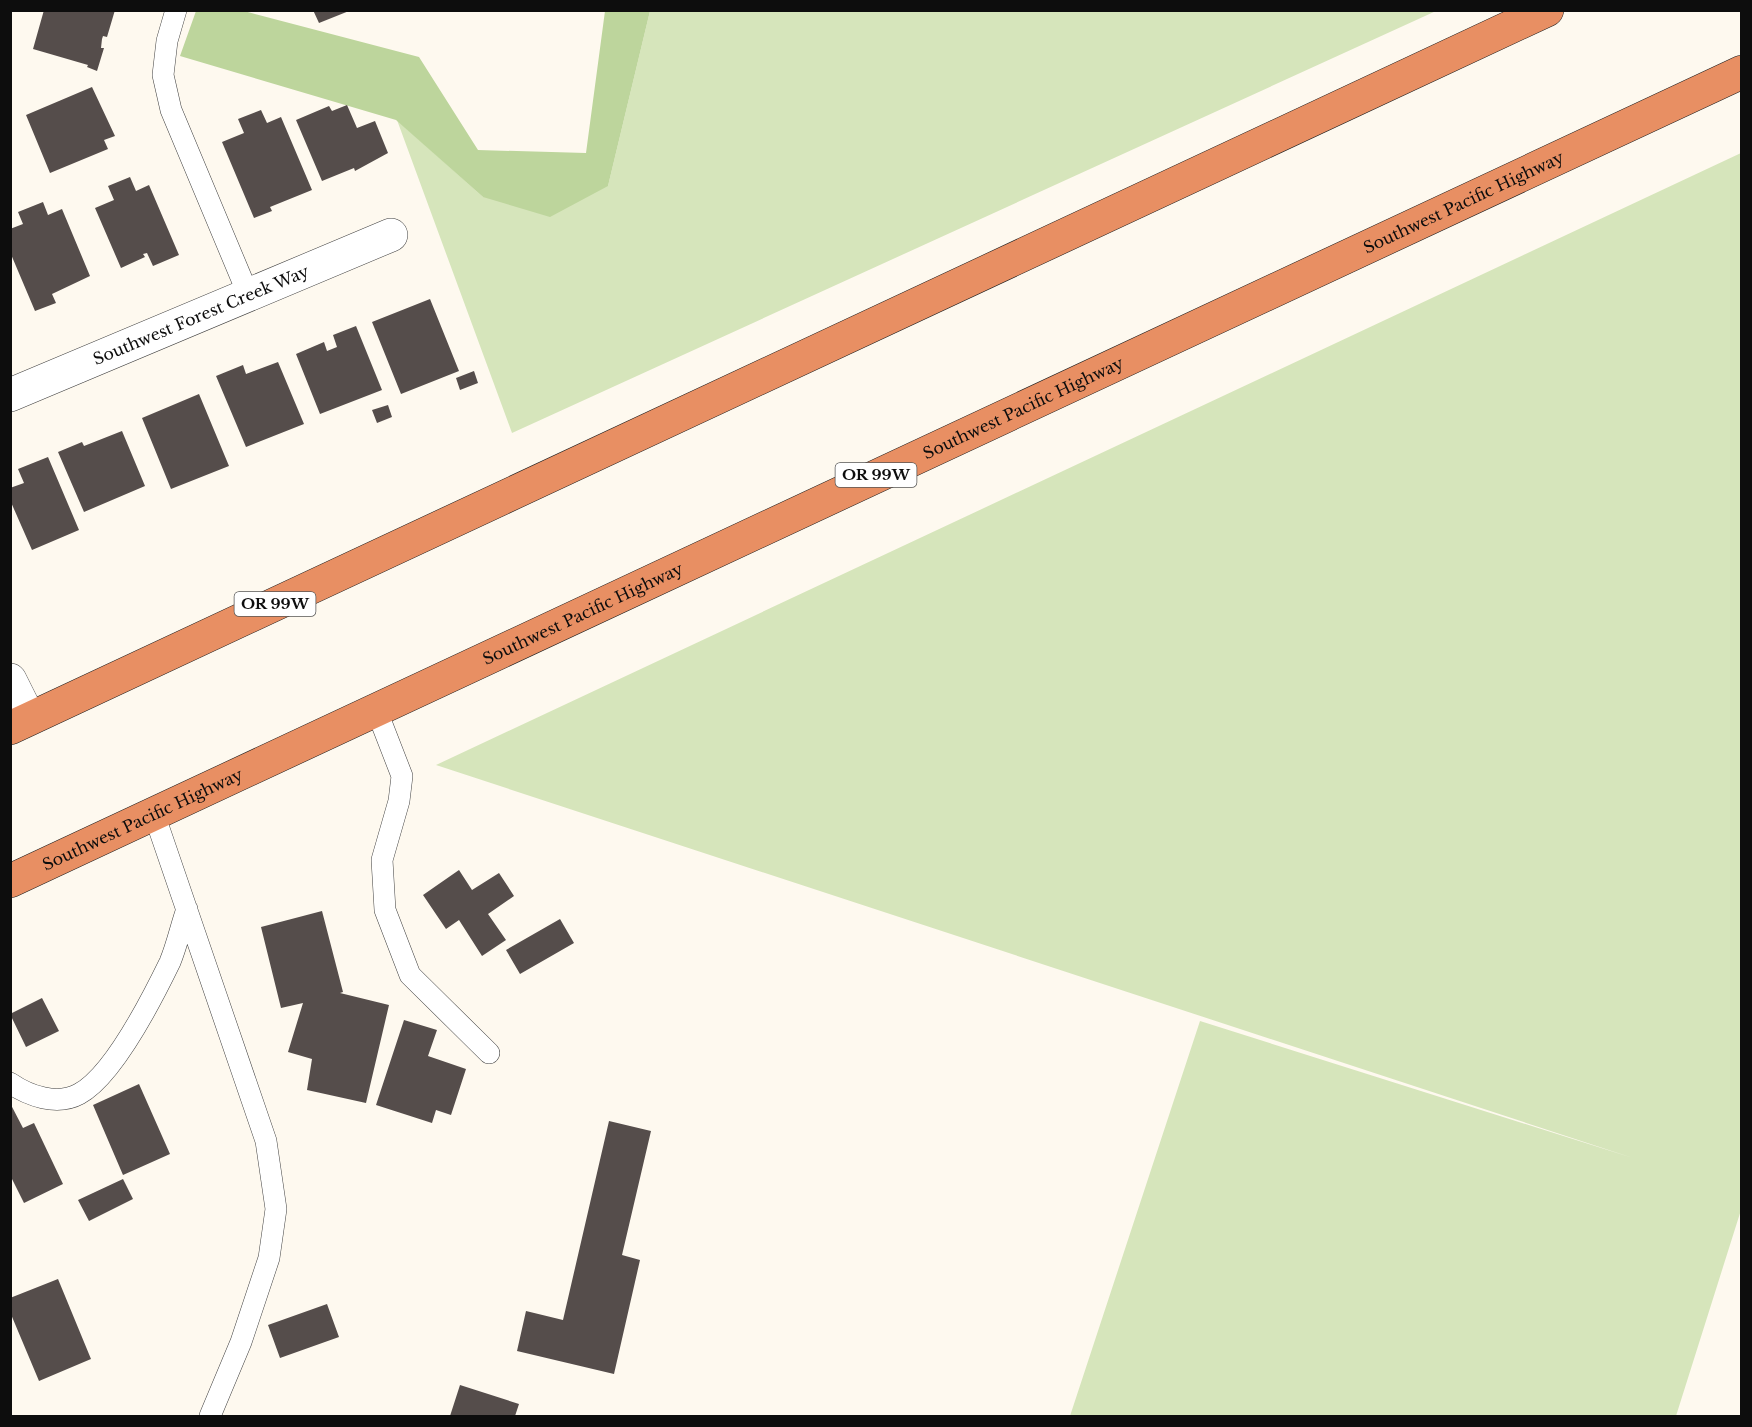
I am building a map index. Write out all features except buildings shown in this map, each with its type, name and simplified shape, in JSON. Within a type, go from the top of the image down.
[{"type":"highway","name":"OR 99W","points":[[20,723],[1547,10]]},
{"type":"highway","name":"Southwest Pacific Highway","points":[[10,880],[1742,72]]},
{"type":"street","name":"Southwest Forest Creek Way","points":[[10,395],[391,235]]},
{"type":"street","points":[[10,680],[20,723]]},
{"type":"lane","points":[[176,10],[167,41],[163,75],[171,110],[249,294]]},
{"type":"lane","points":[[376,709],[402,776],[399,801],[382,860],[385,909],[410,975],[489,1053]]},
{"type":"lane","points":[[154,814],[266,1141],[276,1209],[269,1257],[241,1342],[210,1416]]},
{"type":"lane","points":[[10,1083],[26,1094],[59,1100],[79,1094],[98,1079],[130,1036],[170,960],[187,909]]},
{"type":"green space","points":[[196,11],[244,11],[419,57],[478,150],[586,153],[605,11],[650,11],[608,186],[550,217],[483,197],[396,120],[180,56]]},
{"type":"green space","points":[[650,11],[1436,11],[512,433],[397,120],[483,197],[608,186]]},
{"type":"green space","points":[[1741,153],[1741,1210],[1676,1416],[1070,1416],[1200,1021],[1633,1158],[436,765]]}]
